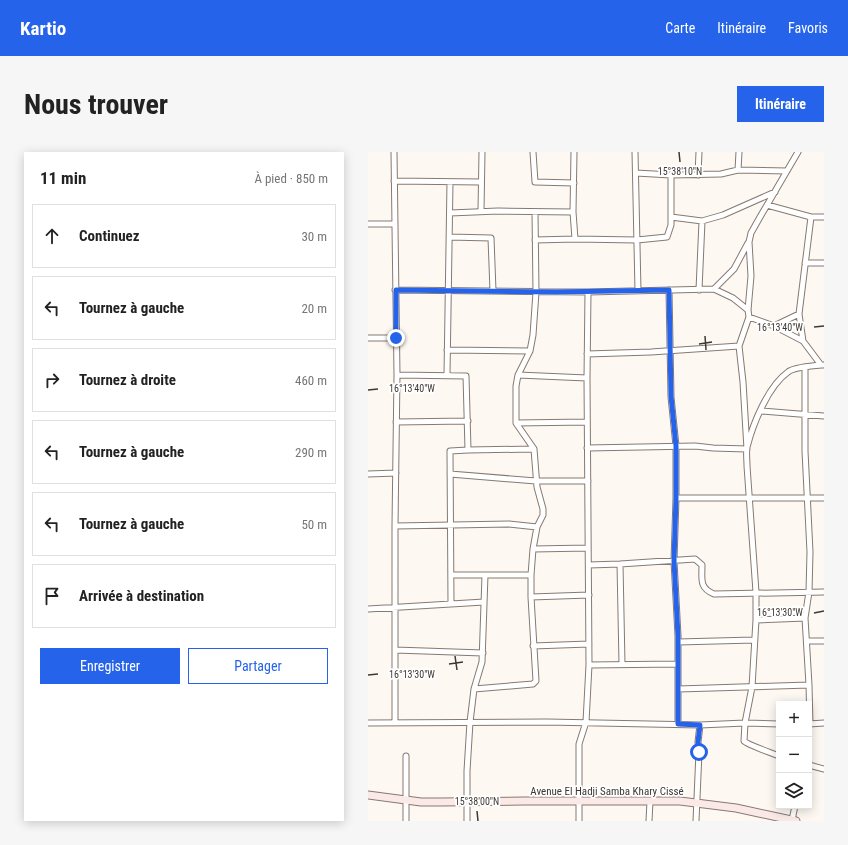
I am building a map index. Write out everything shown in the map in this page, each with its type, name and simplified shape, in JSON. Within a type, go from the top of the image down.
[{"type":"street","points":[[394,152],[397,375],[395,722]]},
{"type":"street","points":[[481,211],[482,152]]},
{"type":"street","points":[[533,152],[535,182],[574,183]]},
{"type":"street","points":[[574,152],[573,212],[575,239]]},
{"type":"street","points":[[635,152],[638,291]]},
{"type":"street","points":[[698,175],[699,152]]},
{"type":"street","points":[[738,170],[739,152]]},
{"type":"street","points":[[714,289],[734,269],[749,242],[751,234],[766,205],[798,152]]},
{"type":"street","points":[[636,173],[698,175],[721,174],[738,170],[787,171]]},
{"type":"street","points":[[535,240],[637,240],[667,237],[671,229],[672,218],[671,175]]},
{"type":"street","points":[[394,181],[481,182]]},
{"type":"street","points":[[447,375],[447,291],[450,182]]},
{"type":"street","points":[[672,218],[702,221],[723,215],[774,192]]},
{"type":"street","points":[[766,205],[811,217],[824,217]]},
{"type":"street","points":[[450,213],[481,211],[573,212]]},
{"type":"street","points":[[474,689],[535,684],[531,575],[533,549],[537,527],[542,519],[543,509],[536,481],[534,449],[516,423],[516,386],[518,375],[530,351],[533,335],[536,292],[535,212]]},
{"type":"street","points":[[803,341],[799,314],[811,217]]},
{"type":"street","points":[[699,290],[702,221]]},
{"type":"street","points":[[368,224],[394,224]]},
{"type":"street","points":[[449,237],[491,238],[493,292]]},
{"type":"street","points":[[749,242],[751,276],[748,317],[739,346],[743,382],[756,592],[756,620],[752,686],[745,723],[744,741],[746,744],[776,755]]},
{"type":"street","points":[[805,263],[824,263]]},
{"type":"street","points":[[396,290],[588,292],[714,289],[734,298],[748,310]]},
{"type":"street","points":[[669,290],[671,396],[676,446],[674,561],[678,642],[678,724]]},
{"type":"street","points":[[579,821],[579,744],[586,722],[589,665],[587,448],[588,292]]},
{"type":"street","points":[[774,326],[799,314]]},
{"type":"street","points":[[748,317],[774,326],[803,341],[823,365]]},
{"type":"street","points":[[368,338],[396,338]]},
{"type":"street","points":[[587,354],[671,351],[739,346]]},
{"type":"street","points":[[447,350],[530,351]]},
{"type":"street","points":[[747,449],[767,396],[777,384],[789,371],[823,365]]},
{"type":"street","points":[[805,367],[804,414],[810,552],[806,618],[809,701]]},
{"type":"street","points":[[397,375],[466,376],[468,450]]},
{"type":"street","points":[[518,375],[587,378]]},
{"type":"street","points":[[761,411],[824,416]]},
{"type":"street","points":[[396,422],[468,421]]},
{"type":"street","points":[[516,423],[587,422]]},
{"type":"street","points":[[587,448],[676,446],[747,449]]},
{"type":"street","points":[[451,603],[450,451],[534,449]]},
{"type":"street","points":[[368,474],[396,473]]},
{"type":"street","points":[[450,474],[536,481],[588,481]]},
{"type":"street","points":[[676,498],[824,498]]},
{"type":"street","points":[[395,526],[509,524],[537,527]]},
{"type":"street","points":[[533,549],[588,548]]},
{"type":"street","points":[[589,565],[695,559],[702,565],[703,585],[707,591],[714,594],[756,592],[824,592]]},
{"type":"street","points":[[620,564],[622,664]]},
{"type":"street","points":[[451,575],[531,575]]},
{"type":"street","points":[[467,821],[470,722],[474,689],[480,668],[482,652],[485,575]]},
{"type":"street","points":[[531,597],[589,596]]},
{"type":"street","points":[[368,609],[484,602]]},
{"type":"street","points":[[756,620],[806,618]]},
{"type":"street","points":[[678,642],[754,640]]},
{"type":"street","points":[[807,641],[824,641]]},
{"type":"street","points":[[533,646],[589,644]]},
{"type":"street","points":[[395,650],[482,652]]},
{"type":"street","points":[[589,665],[678,664]]},
{"type":"street","points":[[678,689],[809,685]]},
{"type":"street","points":[[368,723],[586,722],[700,725],[745,723],[776,724]]},
{"type":"street","points":[[812,724],[824,722]]},
{"type":"street","points":[[696,821],[699,752],[698,742],[700,725]]},
{"type":"street","points":[[406,756],[406,821]]},
{"type":"street","points":[[812,766],[824,769]]},
{"type":"street","name":"Avenue El Hadji Samba Khary Cissé","points":[[368,795],[406,800],[441,802],[650,801],[697,803],[743,809],[794,821]]},
{"type":"street","points":[[649,821],[650,801]]},
{"type":"street","points":[[794,821],[795,809]]},
{"type":"route","points":[[396,338],[396,290],[614,292],[669,290],[671,396],[676,446],[674,561],[678,636],[678,724],[700,725],[698,742],[699,752]]}]
